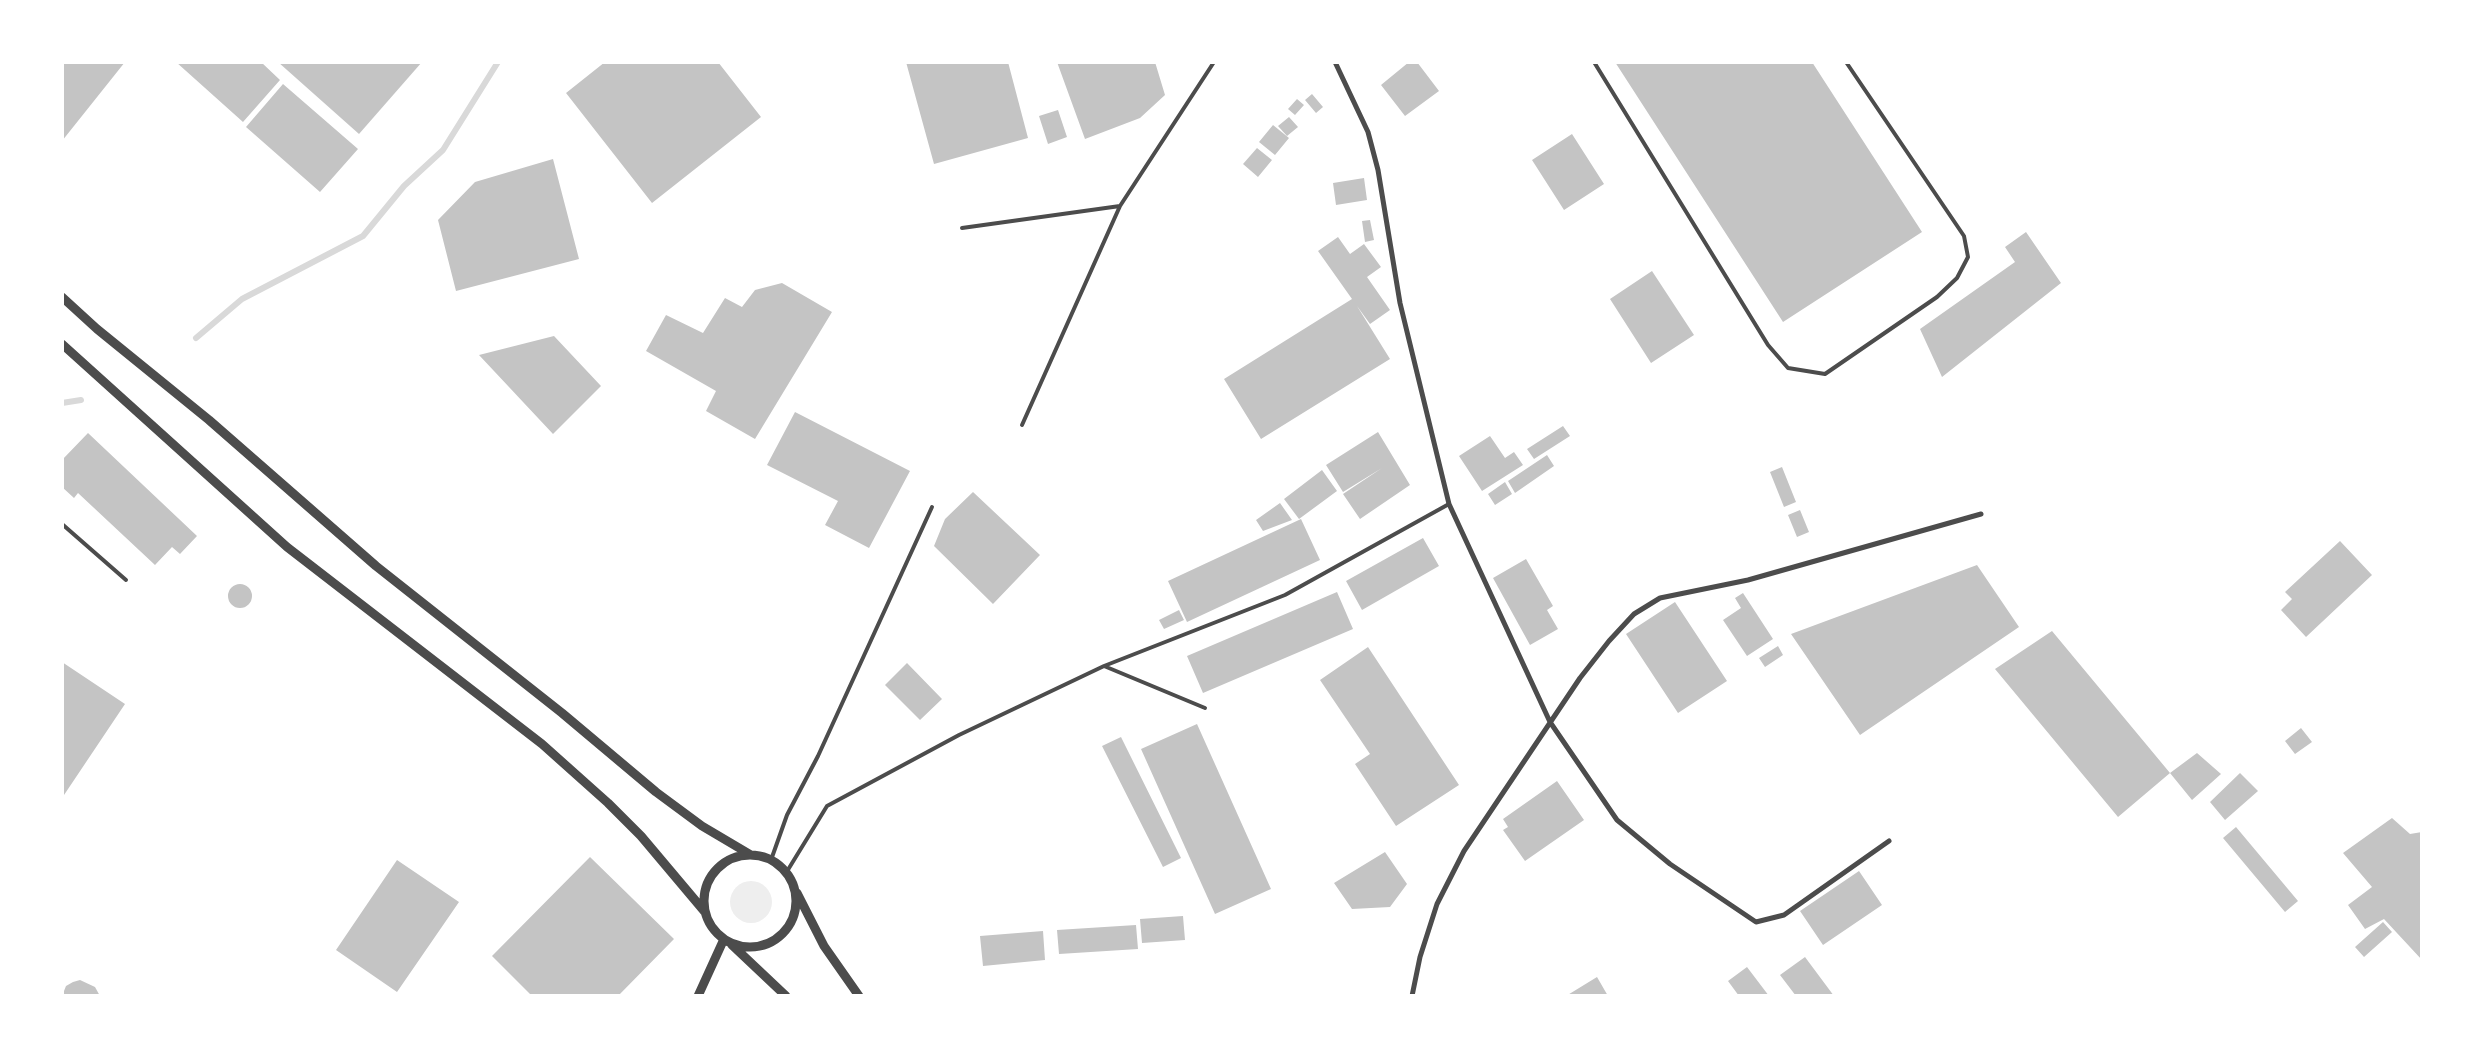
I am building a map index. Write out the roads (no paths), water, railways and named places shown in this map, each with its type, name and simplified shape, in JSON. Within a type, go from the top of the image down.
[{"type":"street","points":[[1335,62],[1368,132],[1378,170],[1400,303],[1449,504],[1550,722],[1617,820],[1670,864],[1756,922],[1784,915],[1889,841]]},
{"type":"street","points":[[62,297],[97,329],[209,420],[376,566],[562,713],[656,792],[702,826],[751,855],[771,860],[786,873],[824,946],[858,996]]},
{"type":"street","points":[[62,344],[287,547],[542,744],[608,803],[635,830],[705,912],[716,932],[786,996]]},
{"type":"street","points":[[1412,996],[1420,957],[1437,904],[1464,852],[1550,722],[1609,641],[1634,614],[1660,598],[1748,580],[1981,514]]},
{"type":"street","points":[[705,912],[704,898],[707,885],[714,873],[724,863],[737,857],[751,855]]},
{"type":"street","points":[[727,941],[744,947],[759,946],[773,941],[785,932],[793,919],[796,905],[795,890]]},
{"type":"street","points":[[698,996],[727,941]]},
{"type":"lane","points":[[1022,425],[1120,206],[1214,62]]},
{"type":"lane","points":[[1594,62],[1768,345],[1788,368],[1824,374],[1937,297],[1957,278],[1968,257],[1964,236],[1846,62]]},
{"type":"lane","points":[[962,228],[1120,206]]},
{"type":"lane","points":[[786,873],[826,806],[959,735],[1104,666],[1284,595],[1449,504]]},
{"type":"lane","points":[[771,860],[787,815],[818,756],[932,507]]},
{"type":"lane","points":[[62,524],[126,580]]},
{"type":"lane","points":[[1104,666],[1205,708]]},
{"type":"waterway","points":[[196,338],[242,299],[363,236],[404,186],[443,150],[498,62]]},
{"type":"waterway","points":[[62,403],[81,400]]}]
